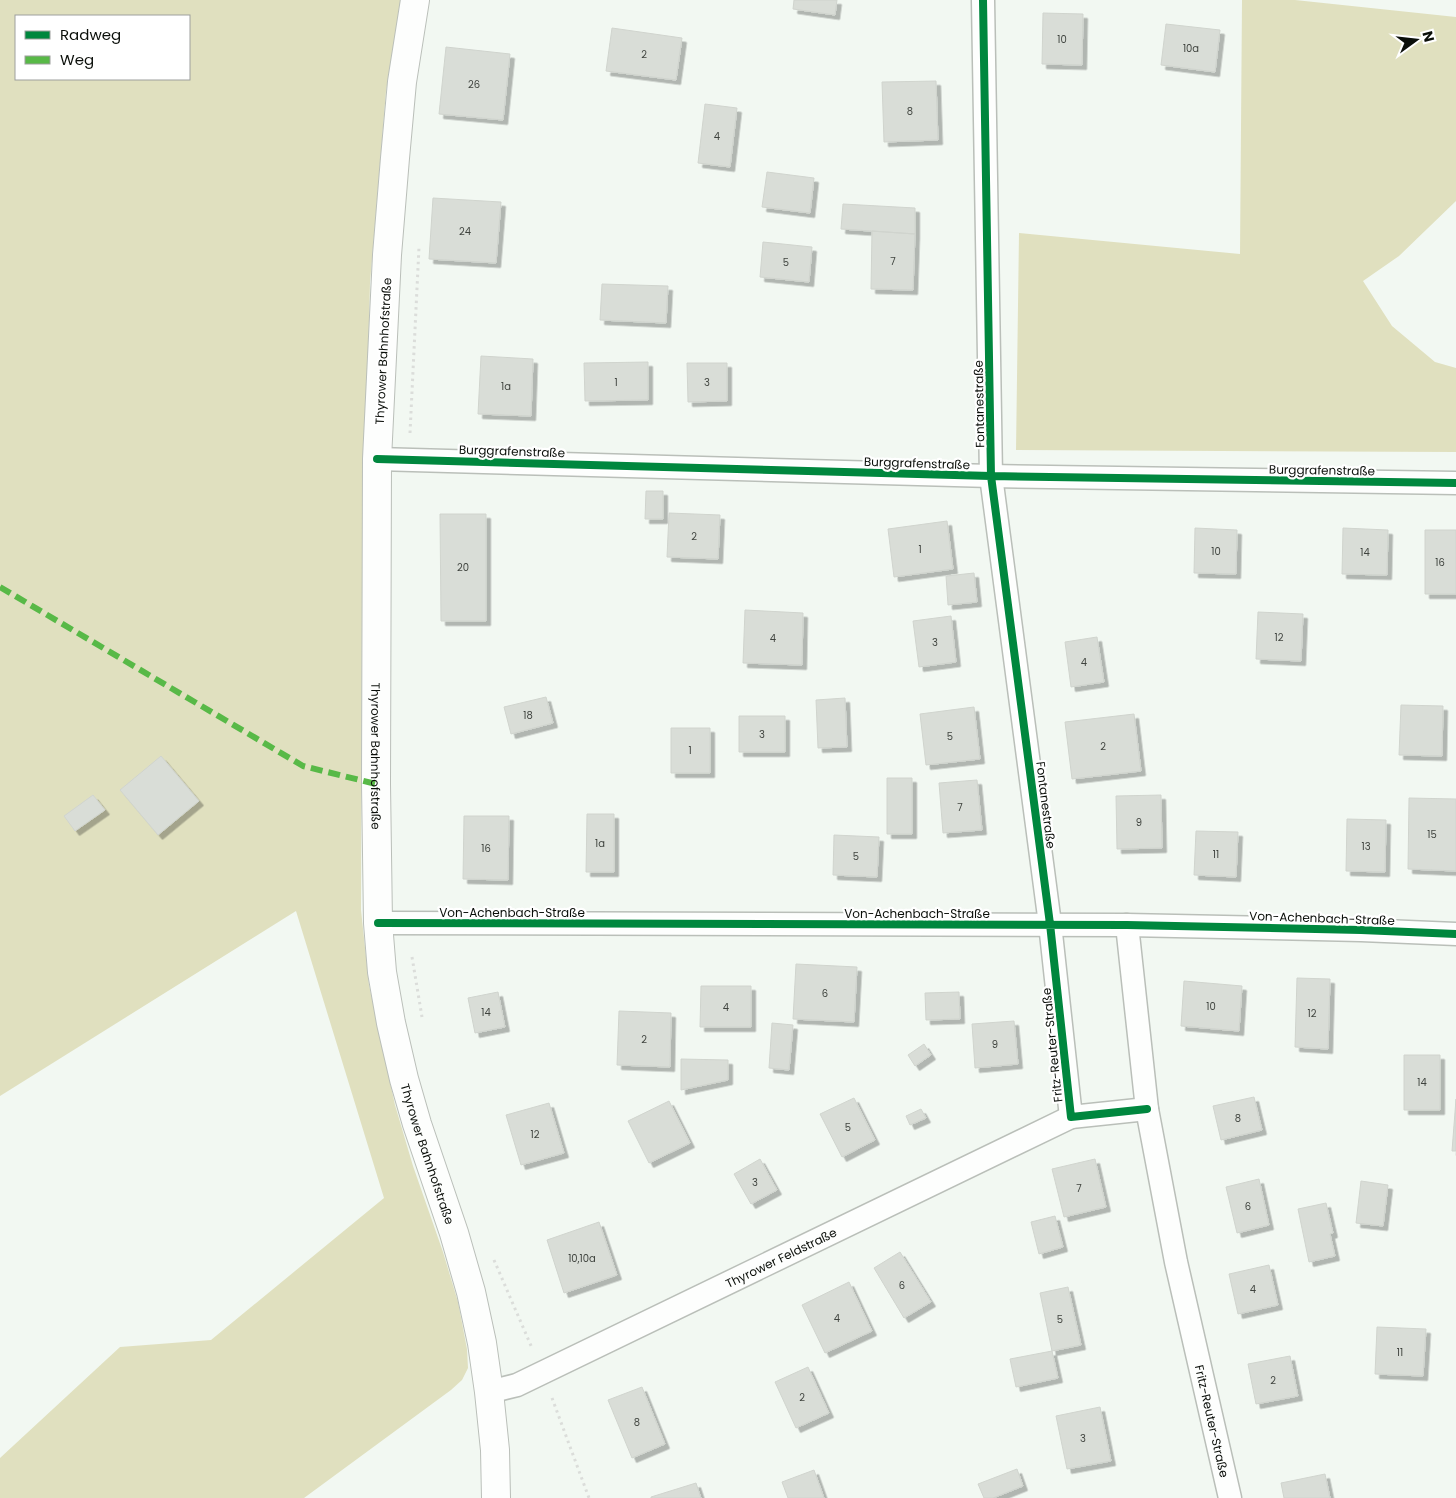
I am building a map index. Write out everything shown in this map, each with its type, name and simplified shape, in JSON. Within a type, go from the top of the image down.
[{"type":"main road","name":"Thyrower Bahnhofstraße","points":[[415,0],[402,82],[395,158],[387,255],[377,458],[376,784],[378,923],[386,998],[404,1079],[417,1124],[454,1233],[482,1343],[489,1392],[496,1498]]},
{"type":"street","name":"Fontanestraße","points":[[983,0],[991,476],[1050,924]]},
{"type":"street","name":"Burggrafenstraße","points":[[377,458],[991,476],[1456,483]]},
{"type":"street","name":"Von-Achenbach-Straße","points":[[378,923],[1050,924],[1361,930],[1456,934]]},
{"type":"street","name":"Fritz-Reuter-Straße","points":[[1050,924],[1071,1117],[1147,1109]]},
{"type":"street","name":"Fritz-Reuter-Straße","points":[[1127,925],[1147,1109],[1176,1262],[1230,1498]]},
{"type":"street","name":"Thyrower Feldstraße","points":[[489,1392],[516,1384],[543,1372],[1071,1117]]},
{"type":"path","points":[[408,460],[419,246]]},
{"type":"path","points":[[406,923],[422,1022]]},
{"type":"path","points":[[493,1258],[543,1372],[589,1498]]},
{"type":"green space","points":[[0,0],[401,0],[386,91],[370,283],[362,583],[361,910],[369,985],[395,1105],[458,1302],[467,1349],[468,1368],[462,1380],[451,1390],[304,1498],[0,1498],[0,1458],[120,1347],[211,1340],[384,1198],[296,911],[0,1096]]},
{"type":"green space","points":[[1242,0],[1295,0],[1456,17],[1456,201],[1399,256],[1363,281],[1392,326],[1435,362],[1456,368],[1456,452],[1016,450],[1019,233],[1240,254]]},
{"type":"building","points":[[794,0],[837,0],[835,15],[793,9]]},
{"type":"building","points":[[1043,13],[1083,14],[1082,65],[1042,64]]},
{"type":"building","points":[[1166,24],[1220,30],[1215,72],[1161,65]]},
{"type":"building","points":[[612,28],[682,38],[676,80],[606,71]]},
{"type":"building","points":[[446,47],[510,54],[503,120],[439,114]]},
{"type":"building","points":[[936,81],[938,140],[884,142],[882,82]]},
{"type":"building","points":[[705,104],[737,108],[730,167],[698,163]]},
{"type":"building","points":[[767,172],[814,178],[810,213],[762,207]]},
{"type":"building","points":[[433,198],[501,202],[496,263],[429,259]]},
{"type":"building","points":[[843,204],[915,208],[915,234],[841,229]]},
{"type":"building","points":[[872,231],[915,234],[913,290],[871,289]]},
{"type":"building","points":[[763,242],[812,247],[809,282],[760,277]]},
{"type":"building","points":[[602,284],[668,286],[666,323],[600,320]]},
{"type":"building","points":[[481,356],[533,359],[531,416],[478,414]]},
{"type":"building","points":[[648,362],[648,400],[585,401],[584,363]]},
{"type":"building","points":[[687,363],[727,363],[727,401],[688,402]]},
{"type":"building","points":[[646,491],[663,491],[663,519],[645,519]]},
{"type":"building","points":[[669,513],[720,515],[718,559],[667,557]]},
{"type":"building","points":[[440,514],[486,514],[486,621],[441,621]]},
{"type":"building","points":[[947,521],[953,569],[894,577],[888,529]]},
{"type":"building","points":[[1195,528],[1237,530],[1236,574],[1194,573]]},
{"type":"building","points":[[1343,528],[1388,530],[1387,575],[1342,574]]},
{"type":"building","points":[[1425,530],[1456,530],[1456,594],[1425,594]]},
{"type":"building","points":[[974,573],[977,602],[948,605],[946,576]]},
{"type":"building","points":[[745,610],[803,613],[802,665],[743,663]]},
{"type":"building","points":[[1258,612],[1303,614],[1301,661],[1256,659]]},
{"type":"building","points":[[951,616],[956,662],[919,667],[913,621]]},
{"type":"building","points":[[1097,637],[1104,682],[1071,687],[1065,642]]},
{"type":"building","points":[[546,697],[553,723],[511,734],[504,707]]},
{"type":"building","points":[[845,698],[847,747],[818,748],[816,700]]},
{"type":"building","points":[[1401,705],[1443,706],[1442,756],[1399,755]]},
{"type":"building","points":[[974,707],[980,759],[926,765],[920,714]]},
{"type":"building","points":[[1134,714],[1141,771],[1072,779],[1065,722]]},
{"type":"building","points":[[739,716],[785,716],[785,752],[739,752]]},
{"type":"building","points":[[671,728],[710,728],[710,773],[671,773]]},
{"type":"building","points":[[161,756],[199,801],[158,835],[120,790]]},
{"type":"building","points":[[887,778],[912,778],[912,834],[887,834]]},
{"type":"building","points":[[977,780],[982,830],[943,833],[939,783]]},
{"type":"building","points":[[93,795],[105,810],[75,831],[64,816]]},
{"type":"building","points":[[1161,795],[1162,848],[1117,849],[1116,796]]},
{"type":"building","points":[[1409,798],[1456,799],[1456,871],[1408,869]]},
{"type":"building","points":[[587,814],[614,814],[614,872],[586,872]]},
{"type":"building","points":[[464,816],[509,816],[508,880],[463,879]]},
{"type":"building","points":[[1347,819],[1386,820],[1385,872],[1346,871]]},
{"type":"building","points":[[1196,831],[1238,832],[1236,877],[1194,875]]},
{"type":"building","points":[[834,835],[879,837],[877,877],[833,875]]},
{"type":"building","points":[[796,964],[857,967],[854,1022],[793,1019]]},
{"type":"building","points":[[1297,978],[1330,979],[1328,1049],[1295,1047]]},
{"type":"building","points":[[1184,981],[1242,986],[1239,1031],[1181,1026]]},
{"type":"building","points":[[701,986],[751,986],[751,1027],[700,1027]]},
{"type":"building","points":[[498,992],[505,1027],[475,1033],[468,998]]},
{"type":"building","points":[[959,992],[960,1019],[926,1020],[925,993]]},
{"type":"building","points":[[619,1011],[671,1013],[670,1067],[617,1065]]},
{"type":"building","points":[[1014,1021],[1018,1064],[975,1068],[972,1024]]},
{"type":"building","points":[[772,1023],[793,1025],[789,1070],[769,1068]]},
{"type":"building","points":[[924,1044],[931,1055],[915,1066],[908,1055]]},
{"type":"building","points":[[1404,1055],[1440,1055],[1440,1110],[1404,1110]]},
{"type":"building","points":[[681,1059],[728,1060],[728,1080],[681,1090]]},
{"type":"building","points":[[1254,1097],[1262,1130],[1221,1140],[1213,1106]]},
{"type":"building","points":[[854,1098],[875,1140],[842,1157],[820,1114]]},
{"type":"building","points":[[1456,1099],[1456,1151],[1452,1151]]},
{"type":"building","points":[[669,1101],[690,1143],[649,1163],[628,1121]]},
{"type":"building","points":[[549,1103],[564,1153],[521,1165],[506,1115]]},
{"type":"building","points":[[921,1109],[926,1118],[910,1125],[906,1116]]},
{"type":"building","points":[[760,1159],[777,1190],[751,1204],[734,1174]]},
{"type":"building","points":[[1095,1159],[1106,1207],[1064,1217],[1052,1169]]},
{"type":"building","points":[[1259,1179],[1269,1225],[1237,1233],[1226,1187]]},
{"type":"building","points":[[1361,1181],[1388,1185],[1383,1226],[1356,1223]]},
{"type":"building","points":[[1326,1203],[1333,1233],[1330,1234],[1335,1256],[1309,1262],[1298,1209]]},
{"type":"building","points":[[1055,1216],[1063,1247],[1039,1254],[1031,1222]]},
{"type":"building","points":[[599,1222],[617,1275],[564,1293],[547,1240]]},
{"type":"building","points":[[900,1252],[931,1302],[904,1318],[874,1268]]},
{"type":"building","points":[[1269,1265],[1278,1305],[1238,1314],[1229,1274]]},
{"type":"building","points":[[849,1282],[872,1331],[825,1353],[802,1305]]},
{"type":"building","points":[[1068,1287],[1081,1345],[1052,1351],[1040,1293]]},
{"type":"building","points":[[1377,1327],[1426,1329],[1423,1376],[1375,1374]]},
{"type":"building","points":[[1052,1351],[1058,1378],[1016,1387],[1010,1359]]},
{"type":"building","points":[[1290,1356],[1298,1396],[1256,1404],[1248,1364]]},
{"type":"building","points":[[808,1367],[829,1413],[796,1428],[775,1382]]},
{"type":"building","points":[[642,1387],[665,1444],[632,1458],[608,1400]]},
{"type":"building","points":[[1100,1407],[1111,1461],[1067,1469],[1056,1416]]},
{"type":"building","points":[[1017,1469],[1023,1486],[993,1498],[984,1498],[978,1484]]},
{"type":"building","points":[[814,1470],[824,1498],[788,1498],[782,1482]]},
{"type":"building","points":[[1325,1474],[1330,1498],[1284,1498],[1281,1483]]},
{"type":"building","points":[[696,1483],[701,1498],[651,1498],[651,1497]]},
{"type":"marked path","points":[[0,587],[303,766],[376,784]]},
{"type":"cycle path","points":[[983,0],[991,476],[1050,924],[1071,1117],[1147,1109]]},
{"type":"cycle path","points":[[377,459],[991,476],[1456,483]]},
{"type":"cycle path","points":[[378,923],[1127,925],[1456,934]]}]
